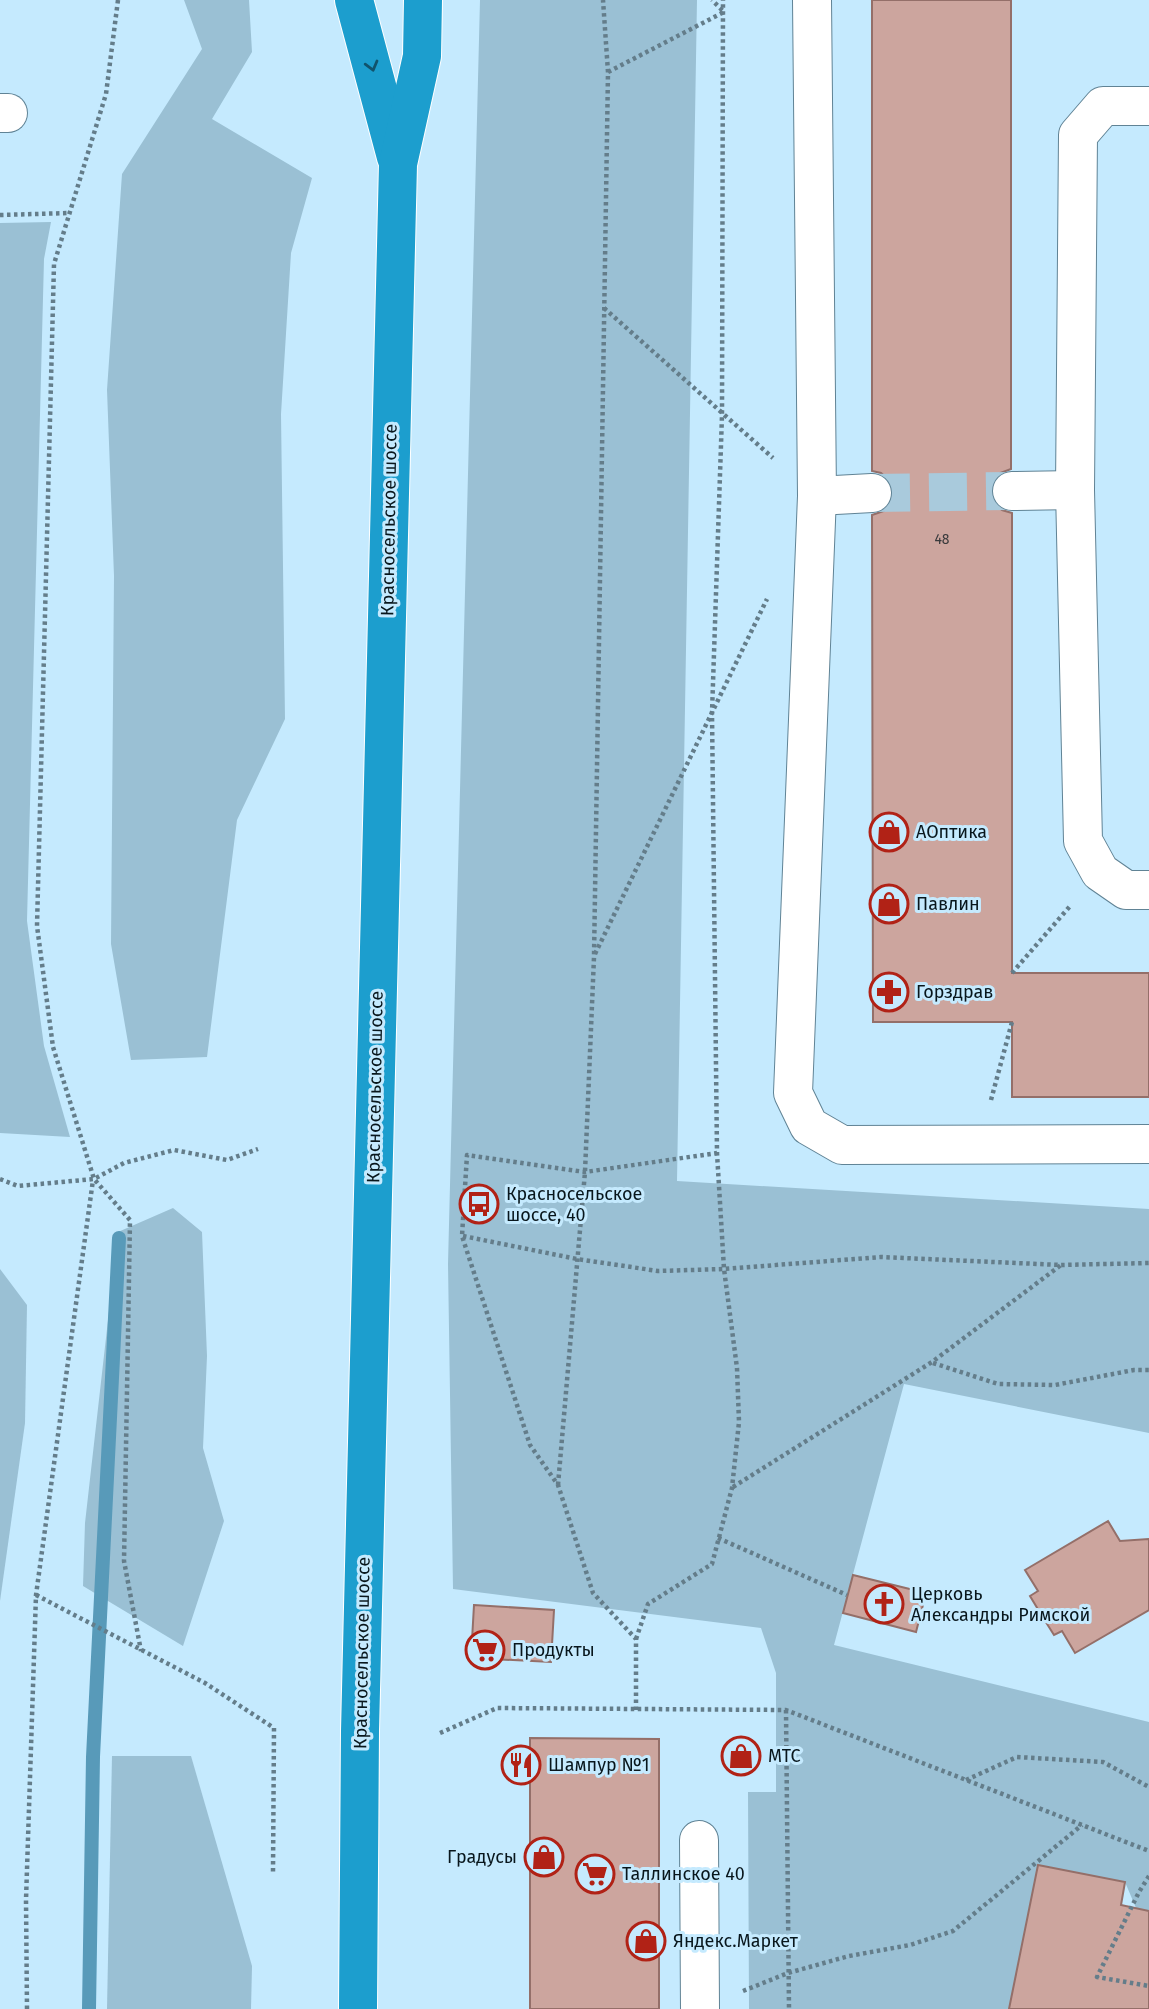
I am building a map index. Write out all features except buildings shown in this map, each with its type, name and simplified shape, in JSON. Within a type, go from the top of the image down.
[{"type":"highway","name":"Красносельское шоссе","points":[[354,0],[398,164]]},
{"type":"highway","name":"Красносельское шоссе","points":[[358,2009],[360,1717],[398,164],[422,56],[423,0]]},
{"type":"lane","points":[[812,0],[817,496],[793,1093],[809,1126],[842,1145],[1149,1144]]},
{"type":"lane","points":[[1149,106],[1103,106],[1078,135],[1074,490],[1083,841],[1100,872],[1126,890],[1149,890]]},
{"type":"lane","points":[[1012,491],[1074,490]]},
{"type":"lane","points":[[817,496],[872,493]]},
{"type":"lane","points":[[699,1840],[700,2009]]},
{"type":"path","points":[[118,0],[106,94],[54,264],[37,926],[53,1047],[94,1179],[130,1220],[124,1561],[141,1651]]},
{"type":"path","points":[[558,1485],[585,1172],[594,957],[608,72],[603,0]]},
{"type":"path","points":[[712,0],[724,12]]},
{"type":"path","points":[[636,1710],[636,1639],[648,1604],[712,1564],[732,1488],[739,1422],[737,1368],[724,1269],[717,1153],[712,713],[722,415],[723,0]]},
{"type":"path","points":[[608,72],[724,12]]},
{"type":"path","points":[[0,215],[70,213]]},
{"type":"path","points":[[604,307],[722,415],[817,496]]},
{"type":"path","points":[[594,957],[770,592]]},
{"type":"path","points":[[1012,974],[1100,872]]},
{"type":"path","points":[[978,1144],[1012,1022]]},
{"type":"path","points":[[0,1179],[18,1186],[94,1179],[124,1163],[174,1150],[227,1160],[258,1149]]},
{"type":"path","points":[[636,1639],[593,1593],[558,1485],[530,1445],[462,1236],[467,1155],[585,1172],[717,1153]]},
{"type":"path","points":[[27,2009],[26,1900],[36,1595],[94,1179]]},
{"type":"path","points":[[462,1236],[577,1259],[658,1271],[724,1269],[881,1257],[1061,1265],[1149,1263]]},
{"type":"path","points":[[732,1488],[932,1362],[1061,1265]]},
{"type":"path","points":[[932,1362],[999,1384],[1055,1385],[1134,1370],[1149,1370]]},
{"type":"path","points":[[718,1538],[847,1595]]},
{"type":"path","points":[[36,1595],[205,1683],[274,1728],[273,1872]]},
{"type":"path","points":[[440,1733],[497,1708],[786,1710],[1149,1851]]},
{"type":"path","points":[[786,1710],[789,2009]]},
{"type":"path","points":[[966,1780],[1017,1757],[1104,1762],[1149,1787]]},
{"type":"path","points":[[700,2009],[788,1973],[849,1956],[910,1945],[953,1931],[1082,1825]]},
{"type":"path","points":[[1149,1876],[1097,1977],[1149,1986]]},
{"type":"shaded area","points":[[184,0],[249,0],[252,52],[212,119],[312,178],[291,253],[281,414],[285,719],[237,820],[207,1057],[131,1060],[111,944],[114,576],[107,390],[122,174],[202,49]]},
{"type":"shaded area","points":[[480,0],[697,0],[677,1181],[1149,1209],[1149,1433],[904,1384],[834,1645],[1149,1722],[1149,1911],[1136,1908],[1125,1882],[1038,1865],[1009,2009],[749,2009],[748,1792],[776,1792],[776,1673],[761,1628],[453,1589],[448,1264]]},
{"type":"shaded area","points":[[51,222],[44,259],[27,921],[44,1046],[70,1137],[0,1133],[0,223]]},
{"type":"shaded area","points":[[173,1208],[202,1232],[207,1356],[203,1448],[224,1521],[183,1646],[83,1586],[85,1523],[118,1232]]},
{"type":"shaded area","points":[[0,1269],[27,1305],[25,1423],[0,1601]]},
{"type":"shaded area","points":[[112,1756],[191,1756],[252,1966],[251,2009],[107,2009]]},
{"type":"waterway","points":[[89,2009],[93,1757],[119,1238]]},
{"type":"tunnel","points":[[872,493],[1012,491]]},
{"type":"place","name":"АОптика","points":[[889,832]]},
{"type":"place","name":"Павлин","points":[[889,904]]},
{"type":"place","name":"Горздрав","points":[[889,992]]},
{"type":"place","name":"Красносельское шоссе, 40","points":[[479,1204]]},
{"type":"place","name":"Церковь Александры Римской","points":[[884,1604]]},
{"type":"place","name":"Продукты","points":[[485,1650]]},
{"type":"place","name":"МТС","points":[[741,1756]]},
{"type":"place","name":"Шампур №1","points":[[521,1765]]},
{"type":"place","name":"Градусы","points":[[544,1857]]},
{"type":"place","name":"Таллинское 40","points":[[595,1874]]},
{"type":"place","name":"Яндекс.Маркет","points":[[646,1941]]}]
